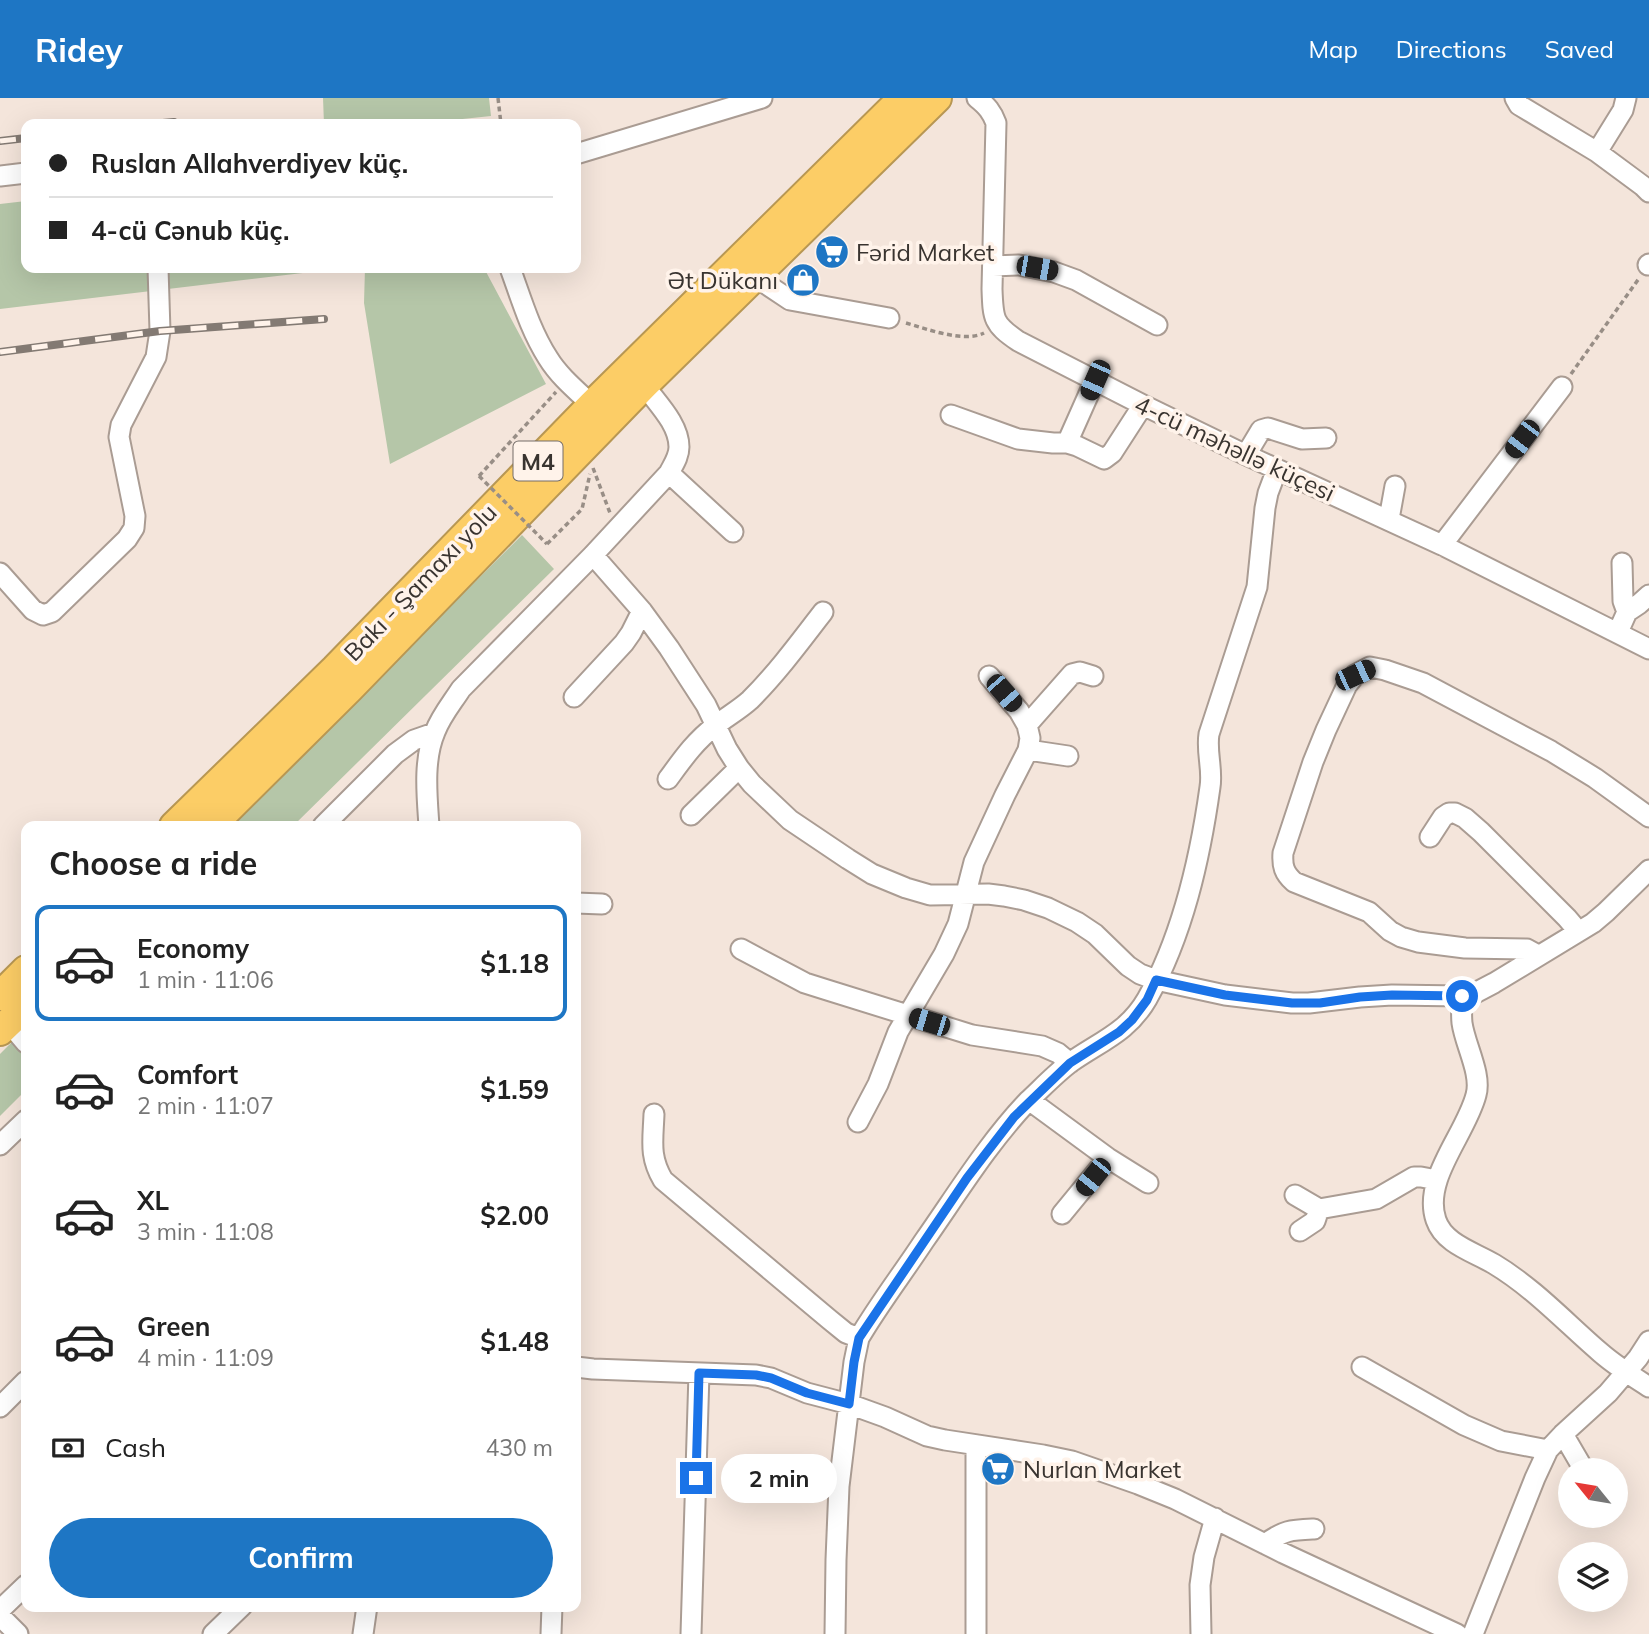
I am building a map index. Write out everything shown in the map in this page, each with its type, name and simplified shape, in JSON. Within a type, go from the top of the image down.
[{"type":"highway","name":"Bakı - Şamaxı yolu","points":[[179,821],[335,669],[592,405],[903,98]]},
{"type":"highway","name":"Bakı - Şamaxı yolu","points":[[216,821],[350,688],[644,386],[937,98]]},
{"type":"highway","points":[[0,996],[21,975]]},
{"type":"street","points":[[581,152],[762,98]]},
{"type":"street","points":[[977,98],[989,108],[996,123],[993,308],[998,325]]},
{"type":"street","points":[[1515,98],[1518,106],[1597,152],[1649,192]]},
{"type":"street","points":[[1597,152],[1623,110],[1626,98]]},
{"type":"street","points":[[0,176],[21,174]]},
{"type":"street","points":[[993,266],[1019,265],[1054,272],[1076,280],[1157,325]]},
{"type":"street","points":[[0,573],[33,610],[43,615],[52,612],[127,539],[134,528],[135,516],[119,437],[121,425],[156,357],[160,331],[158,273]]},
{"type":"street","points":[[512,273],[535,335],[548,359],[566,381],[592,405]]},
{"type":"street","points":[[754,276],[790,300],[889,318]]},
{"type":"street","name":"4-cü məhəllə küçesi","points":[[998,325],[1018,341],[1143,405],[1389,519],[1649,649]]},
{"type":"street","points":[[1067,443],[1095,380]]},
{"type":"street","points":[[429,821],[428,758],[434,733],[445,712],[461,689],[593,555],[669,473],[677,459],[677,434],[644,386]]},
{"type":"street","points":[[1442,545],[1562,387]]},
{"type":"street","points":[[951,415],[1018,439],[1067,443],[1104,459],[1112,453],[1143,405]]},
{"type":"street","points":[[1246,455],[1261,430],[1268,428],[1302,439],[1326,438]]},
{"type":"street","points":[[835,1634],[839,1486],[859,1338],[967,1178],[1014,1117],[1070,1063],[1126,1026],[1147,1000],[1166,961],[1196,862],[1211,779],[1209,734],[1257,587],[1265,508],[1277,469]]},
{"type":"street","points":[[669,473],[733,532]]},
{"type":"street","points":[[1389,519],[1395,486]]},
{"type":"street","points":[[593,555],[642,611],[669,649],[706,705],[739,768],[790,820],[872,874],[919,893],[1004,896],[1048,908],[1086,928],[1128,966],[1156,980],[1225,995],[1292,1003],[1320,1003],[1392,995],[1462,996],[1475,993],[1494,983],[1578,931],[1606,912],[1649,870]]},
{"type":"street","points":[[1622,563],[1623,601],[1627,612]]},
{"type":"street","points":[[1618,632],[1627,612],[1649,595]]},
{"type":"street","points":[[574,697],[624,643],[642,611]]},
{"type":"street","points":[[668,779],[688,752],[715,725],[739,710],[772,677],[823,612]]},
{"type":"street","points":[[1538,955],[1527,949],[1465,948],[1401,937],[1369,912],[1294,882],[1287,875],[1282,866],[1283,853],[1312,762],[1347,685],[1355,675],[1370,667],[1423,684],[1551,751],[1595,778],[1649,817]]},
{"type":"street","points":[[1027,725],[1072,674],[1080,672],[1093,676]]},
{"type":"street","points":[[858,1122],[878,1084],[898,1032],[944,954],[958,924],[974,862],[1004,794],[1028,750],[1030,738],[1027,725],[1019,711],[989,676]]},
{"type":"street","points":[[328,821],[395,754],[414,740],[434,733]]},
{"type":"street","points":[[1028,750],[1068,756]]},
{"type":"street","points":[[691,816],[739,768]]},
{"type":"street","points":[[1430,837],[1443,817],[1449,813],[1465,818],[1578,931]]},
{"type":"street","points":[[581,903],[602,904]]},
{"type":"street","points":[[741,949],[805,983],[972,1035],[1042,1046],[1070,1063]]},
{"type":"street","points":[[1462,996],[1462,1022],[1477,1077],[1477,1092],[1471,1111],[1437,1180],[1435,1218],[1441,1230],[1458,1245],[1512,1276],[1603,1354],[1649,1387]]},
{"type":"street","points":[[1029,1101],[1108,1158],[1148,1183]]},
{"type":"street","points":[[654,1114],[652,1154],[663,1180],[846,1333],[859,1338]]},
{"type":"street","points":[[0,1145],[21,1125]]},
{"type":"street","points":[[1062,1214],[1108,1158]]},
{"type":"street","points":[[1295,1195],[1320,1209],[1376,1199],[1414,1177],[1437,1180]]},
{"type":"street","points":[[1300,1231],[1315,1221],[1320,1209]]},
{"type":"street","points":[[1473,1634],[1548,1450],[1608,1393],[1649,1342]]},
{"type":"street","points":[[581,1367],[756,1375],[849,1404],[927,1436],[1072,1461],[1175,1499],[1457,1634]]},
{"type":"street","points":[[1362,1367],[1464,1426],[1501,1441],[1548,1450]]},
{"type":"street","points":[[691,1634],[699,1373]]},
{"type":"street","points":[[0,1407],[21,1386]]},
{"type":"street","points":[[1563,1434],[1577,1458]]},
{"type":"street","points":[[976,1445],[976,1634]]},
{"type":"street","points":[[1201,1634],[1200,1585],[1204,1557],[1215,1518]]},
{"type":"street","points":[[1265,1544],[1279,1534],[1314,1529]]},
{"type":"street","points":[[18,1634],[0,1613],[21,1590]]},
{"type":"street","points":[[214,1634],[236,1612]]},
{"type":"street","points":[[363,1634],[366,1612]]},
{"type":"street","points":[[551,1634],[552,1612]]},
{"type":"path","points":[[498,98],[500,119]]},
{"type":"path","points":[[1562,387],[1649,265]]},
{"type":"path","points":[[889,318],[940,332],[971,337],[980,336],[998,325]]},
{"type":"path","points":[[566,381],[479,476],[547,544],[582,509]]},
{"type":"path","points":[[592,466],[616,530]]},
{"type":"green space","points":[[323,98],[489,98],[491,116],[462,119],[324,119]]},
{"type":"green space","points":[[21,202],[21,273],[303,273],[0,309],[0,204]]},
{"type":"green space","points":[[365,273],[487,273],[546,384],[390,464],[364,303]]},
{"type":"green space","points":[[522,535],[554,569],[298,821],[234,821]]},
{"type":"green space","points":[[21,1033],[21,1095],[0,1116],[0,1054]]},
{"type":"railway","points":[[0,141],[21,139]]},
{"type":"railway","points":[[0,352],[160,331],[324,319]]},
{"type":"place","name":"Fərid Market","points":[[832,252]]},
{"type":"place","name":"Ət Dükanı","points":[[803,280]]},
{"type":"place","name":"Nurlan Market","points":[[998,1469]]},
{"type":"route","points":[[696,1478],[699,1373],[738,1373],[771,1378],[807,1393],[849,1404],[859,1338],[967,1178],[1014,1117],[1041,1089],[1070,1063],[1119,1032],[1132,1020],[1147,1000],[1156,980],[1198,991],[1292,1003],[1320,1003],[1392,995],[1462,996]]}]
